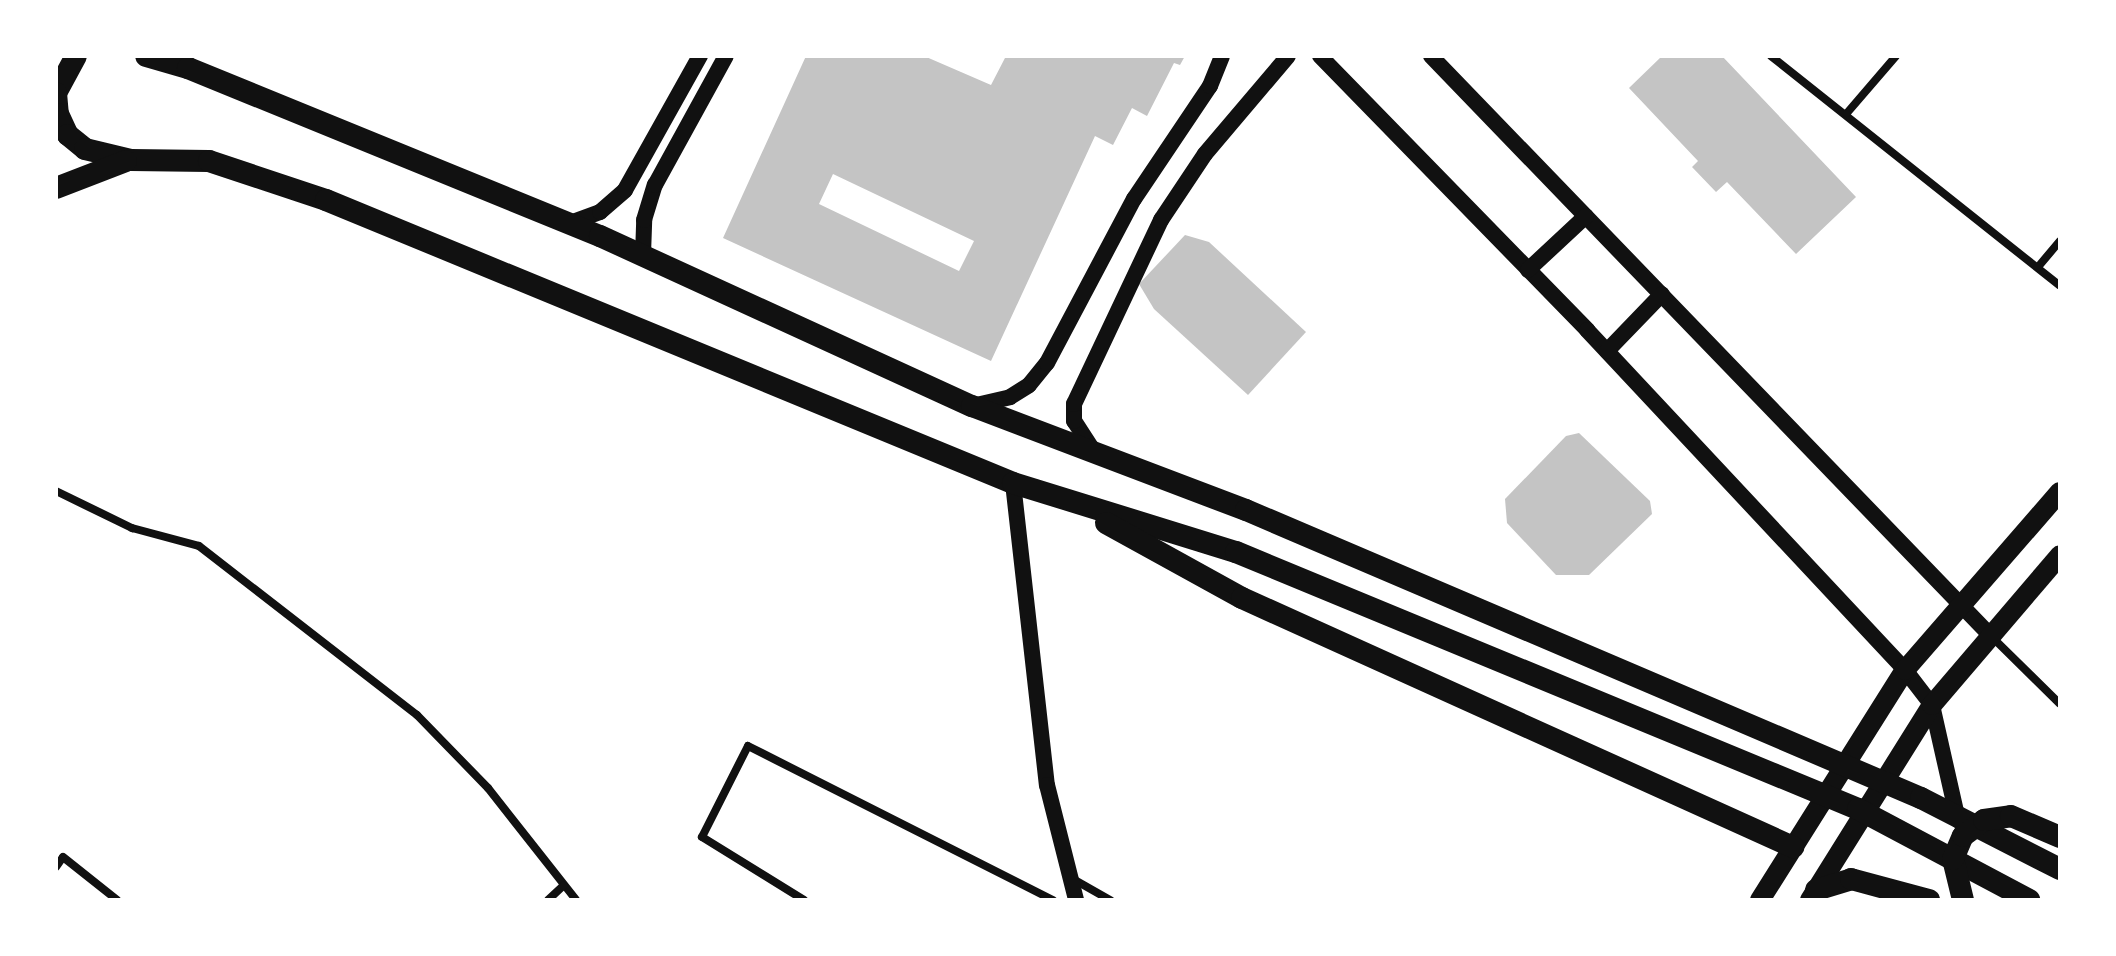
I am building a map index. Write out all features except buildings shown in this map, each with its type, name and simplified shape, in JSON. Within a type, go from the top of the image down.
[{"type":"highway","points":[[56,70],[65,56]]},
{"type":"highway","points":[[76,56],[56,93],[58,114],[68,135],[85,149],[131,160],[209,161],[326,200],[1013,483],[1236,552],[1858,809],[2029,900]]},
{"type":"highway","points":[[146,56],[185,62],[570,223],[972,406],[1246,510],[1921,798],[2060,869]]},
{"type":"highway","points":[[56,188],[131,160]]},
{"type":"highway","points":[[1070,502],[1242,598],[1793,847]]},
{"type":"highway","points":[[1963,900],[1953,859],[1963,836],[1984,820],[2011,816],[2060,837]]},
{"type":"highway","points":[[1813,895],[1851,879],[1929,900]]},
{"type":"main road","points":[[570,223],[600,212],[625,190],[700,56]]},
{"type":"main road","points":[[643,255],[644,220],[655,185],[726,56]]},
{"type":"main road","points":[[972,406],[1010,397],[1029,385],[1047,363],[1134,199],[1210,86],[1222,56]]},
{"type":"main road","points":[[1093,450],[1074,421],[1074,404],[1161,220],[1205,154],[1288,56]]},
{"type":"main road","points":[[1320,56],[1607,351],[1905,670],[1932,705],[1963,836]]},
{"type":"main road","points":[[1431,56],[1989,634]]},
{"type":"main road","points":[[1528,270],[1586,216]]},
{"type":"main road","points":[[1607,351],[1662,294]]},
{"type":"main road","points":[[1013,483],[1047,785],[1076,900]]},
{"type":"main road","points":[[1760,900],[1905,670],[2060,492]]},
{"type":"main road","points":[[1813,895],[1932,705],[1989,634],[2060,555]]},
{"type":"street","points":[[1771,56],[1847,113],[2060,286]]},
{"type":"street","points":[[1847,113],[1896,56]]},
{"type":"street","points":[[2038,267],[2060,241]]},
{"type":"street","points":[[56,491],[132,528],[199,546],[417,715],[488,788],[576,900]]},
{"type":"street","points":[[1989,634],[2060,704]]},
{"type":"street","points":[[804,900],[702,837],[748,746],[1053,900]]},
{"type":"street","points":[[56,867],[63,857],[117,900]]},
{"type":"street","points":[[1073,879],[1110,900]]},
{"type":"street","points":[[548,900],[563,886]]}]
